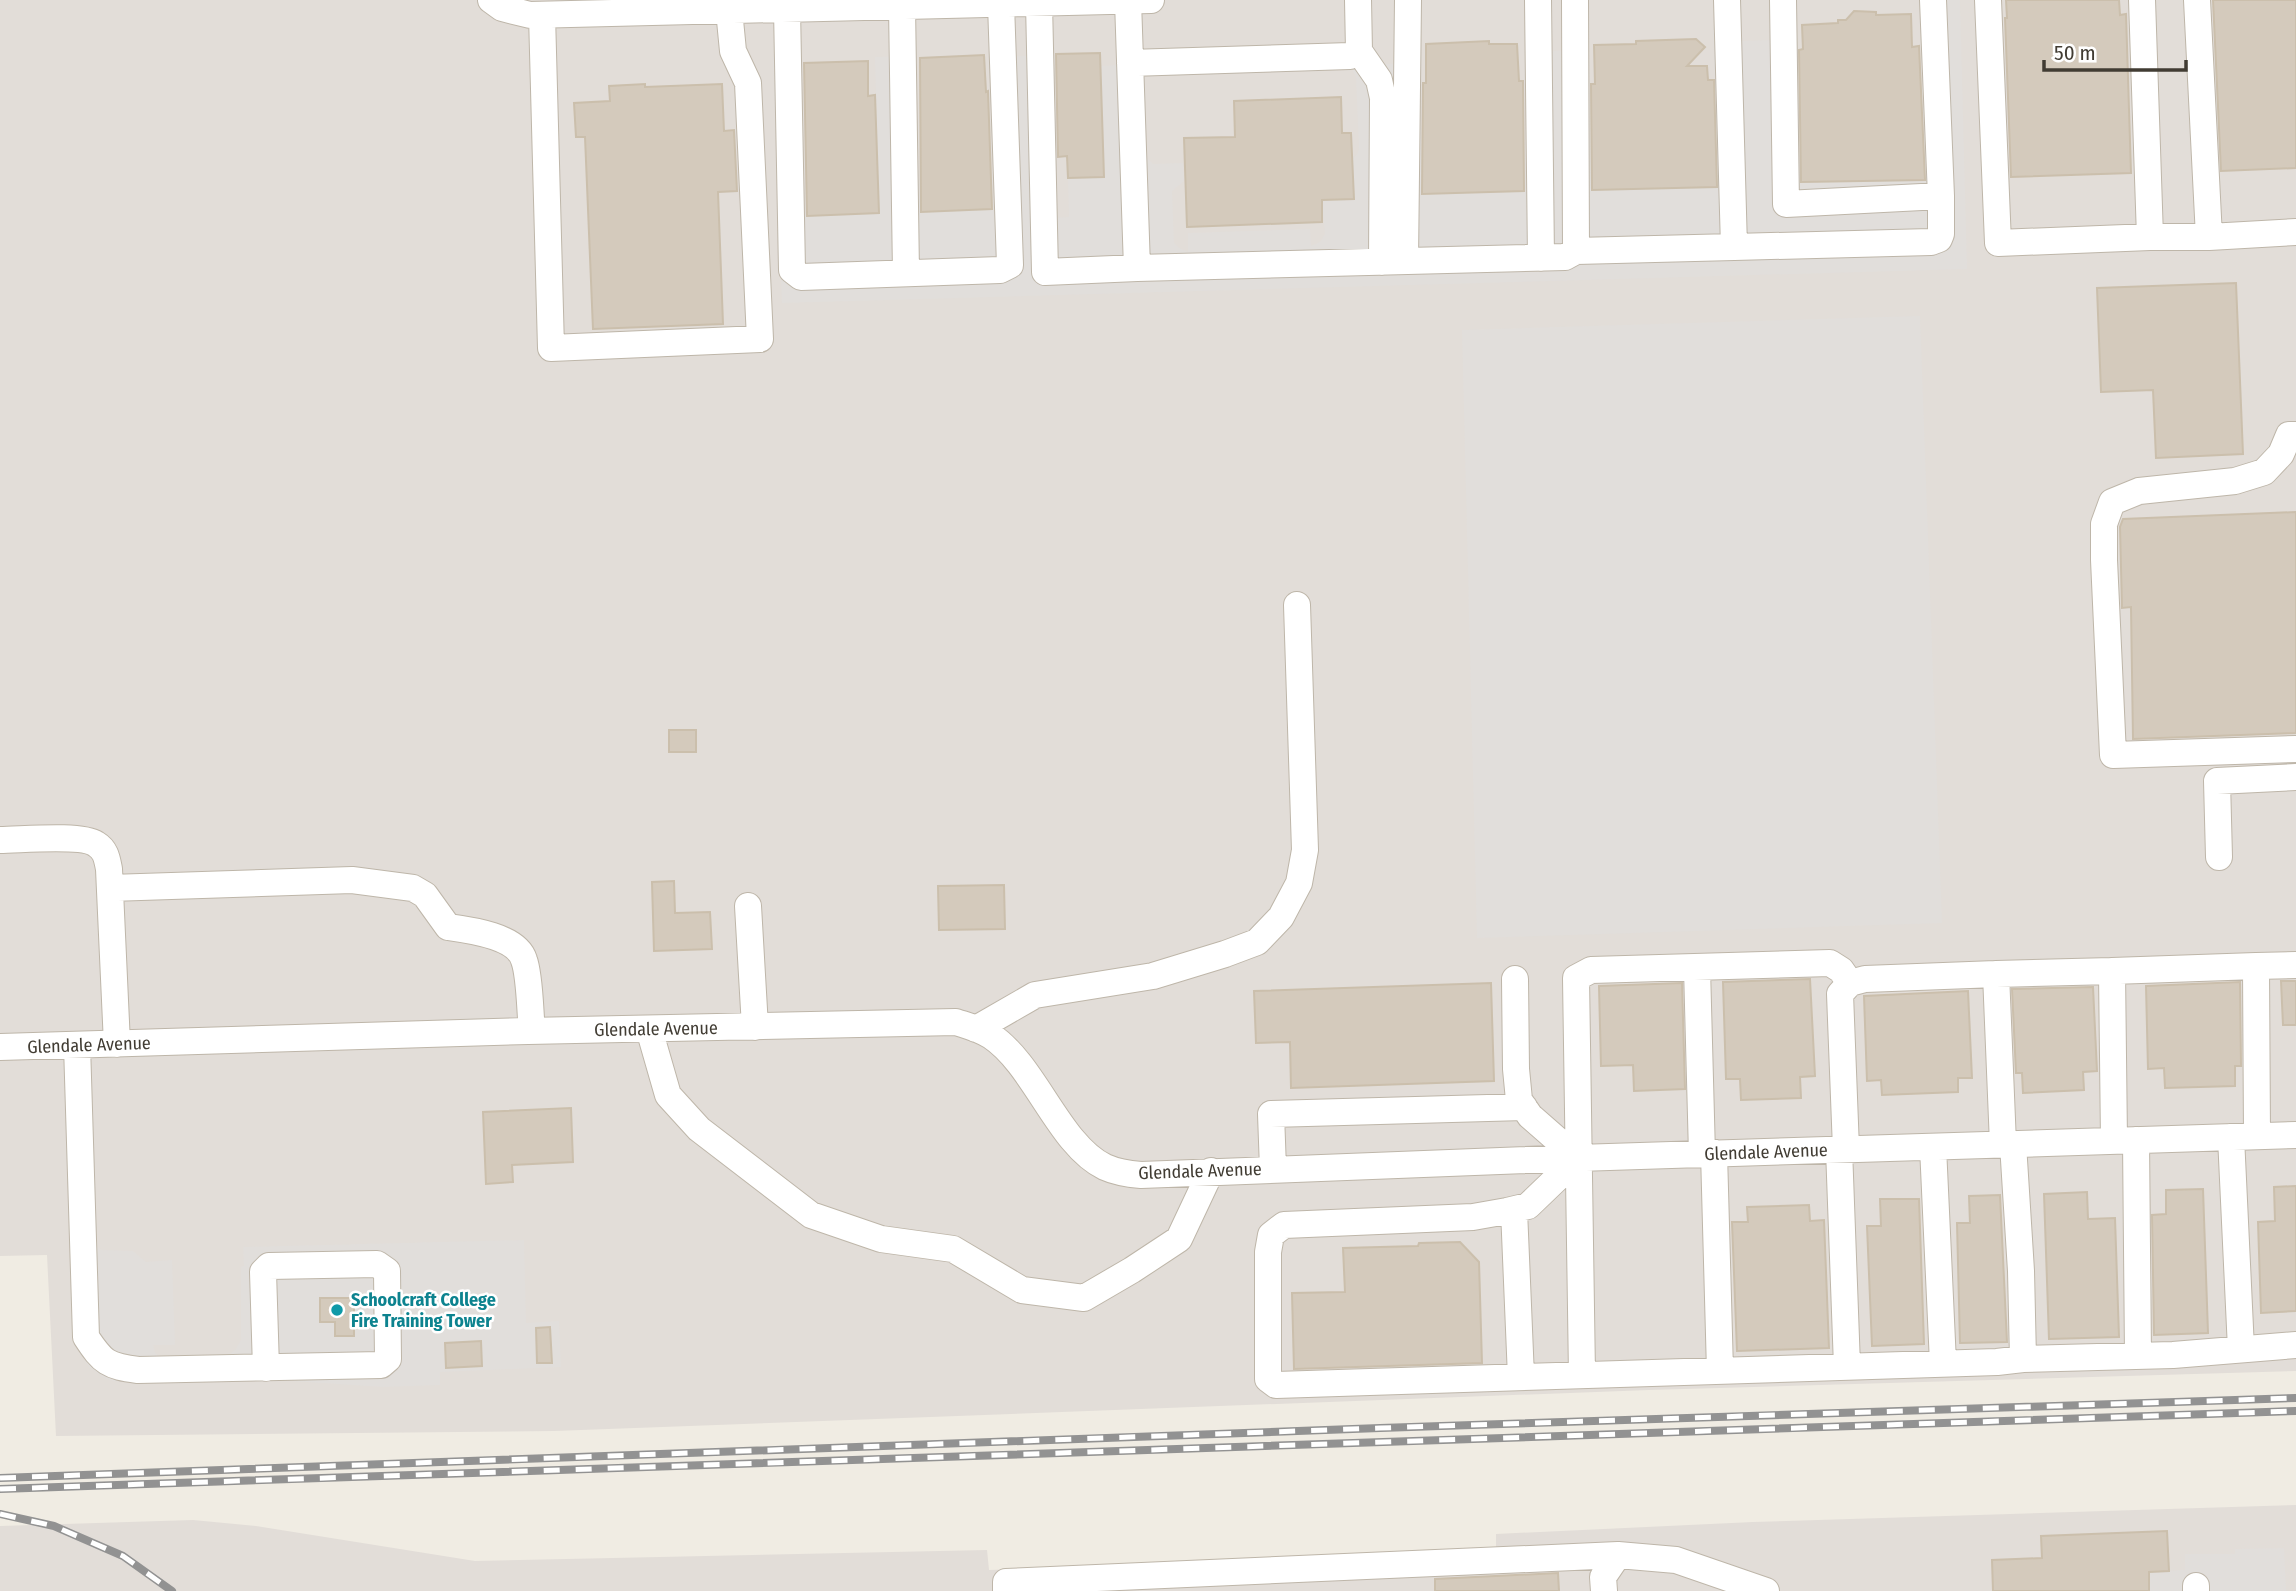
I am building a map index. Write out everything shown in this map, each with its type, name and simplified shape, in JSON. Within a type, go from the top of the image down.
[{"type":"street","points":[[491,0],[502,8],[536,15],[607,7],[787,9],[1152,0]]},
{"type":"street","points":[[1358,0],[1359,51],[1379,80],[1383,98],[1394,262]]},
{"type":"street","points":[[1394,262],[1408,0]]},
{"type":"street","points":[[1538,0],[1541,258]]},
{"type":"street","points":[[1574,0],[1576,251]]},
{"type":"street","points":[[1727,0],[1734,247]]},
{"type":"street","points":[[1783,0],[1787,246]]},
{"type":"street","points":[[1039,3],[1045,272],[1541,258],[1565,257],[1576,251],[1931,242],[1939,239],[1941,234],[1933,0]]},
{"type":"street","points":[[1988,0],[1998,243],[2296,232]]},
{"type":"street","points":[[2142,0],[2150,237]]},
{"type":"street","points":[[2197,0],[2209,237]]},
{"type":"street","points":[[1119,1],[1130,63],[1137,268]]},
{"type":"street","points":[[787,9],[792,270],[801,277],[1000,270],[1010,265],[1001,4]]},
{"type":"street","points":[[902,6],[906,273]]},
{"type":"street","points":[[536,15],[551,348],[760,338],[748,83],[733,51],[743,7]]},
{"type":"street","points":[[1130,63],[1350,56],[1359,51]]},
{"type":"street","points":[[1786,204],[1941,196]]},
{"type":"street","points":[[2292,435],[2281,454],[2264,472],[2235,481],[2139,491],[2112,502],[2104,524],[2104,560],[2113,755],[2296,749]]},
{"type":"street","points":[[976,1029],[1035,995],[1153,976],[1225,954],[1257,942],[1281,917],[1299,883],[1305,850],[1297,606]]},
{"type":"street","points":[[2219,858],[2217,780],[2296,777]]},
{"type":"street","points":[[0,840],[75,839],[95,843],[105,852],[109,869],[117,1044]]},
{"type":"street","points":[[110,888],[352,880],[413,888],[425,895],[447,927],[473,931],[511,943],[524,958],[532,1031]]},
{"type":"street","points":[[748,906],[755,1027]]},
{"type":"street","points":[[1582,1375],[1576,978],[1591,970],[1830,963],[1841,970],[1850,982]]},
{"type":"street","points":[[1847,1366],[1840,994],[1850,982],[1865,979],[1996,974],[2296,965]]},
{"type":"street","points":[[2241,1349],[2244,1137],[2256,966]]},
{"type":"street","points":[[1697,968],[1720,1371]]},
{"type":"street","points":[[2112,971],[2138,1356]]},
{"type":"street","points":[[1996,974],[2008,1144],[2021,1271],[2023,1359]]},
{"type":"street","points":[[1515,979],[1519,1100],[1530,1115],[1578,1158]]},
{"type":"street","name":"Glendale Avenue","points":[[0,1047],[956,1022],[992,1037],[1015,1059],[1073,1139],[1095,1161],[1122,1173],[1142,1175],[2296,1135]]},
{"type":"street","points":[[649,1029],[668,1095],[699,1129],[811,1215],[881,1239],[953,1249],[1021,1290],[1084,1298],[1132,1270],[1179,1239],[1212,1171]]},
{"type":"street","points":[[77,1045],[86,1336],[96,1352],[114,1367],[138,1370],[381,1365],[388,1359],[387,1271],[377,1264],[269,1266],[263,1272],[266,1367]]},
{"type":"street","points":[[1273,1169],[1271,1114],[1524,1107]]},
{"type":"street","points":[[1933,1147],[1943,1363]]},
{"type":"street","points":[[1578,1158],[1528,1206],[1514,1210],[1473,1216],[1283,1225],[1271,1235],[1268,1252],[1268,1379],[1276,1385],[1720,1371],[2138,1356],[2296,1345]]},
{"type":"street","points":[[1514,1210],[1521,1377]]},
{"type":"street","points":[[1604,1591],[1603,1577],[1618,1555]]},
{"type":"street","points":[[1006,1591],[1006,1582],[1618,1555],[1676,1560],[1766,1591]]},
{"type":"shaded area","points":[[0,0],[2296,0],[2296,1371],[1649,1390],[554,1431],[56,1436],[47,1255],[0,1256]]},
{"type":"shaded area","points":[[1920,0],[1960,0],[1967,269],[782,303],[773,57],[797,57],[801,216],[879,213],[875,57],[915,56],[920,212],[997,209],[993,57],[1048,55],[1054,218],[1069,217],[1068,178],[1104,176],[1101,66],[1140,64],[1145,156],[1153,164],[1183,163],[1184,181],[1172,191],[1174,243],[1188,252],[1188,233],[1310,229],[1311,246],[1320,242],[1325,234],[1322,200],[1354,198],[1352,159],[1359,149],[1356,77],[1352,69],[1381,64],[1395,64],[1419,84],[1423,194],[1529,191],[1526,52],[1588,50],[1591,190],[1720,187],[1713,30],[1740,28],[1741,41],[1771,40],[1798,182],[1927,180]]},
{"type":"shaded area","points":[[1920,316],[1942,923],[1477,938],[1462,330]]},
{"type":"shaded area","points":[[94,1240],[102,1250],[133,1251],[146,1262],[172,1260],[175,1345],[153,1345],[155,1353],[161,1358],[228,1355],[236,1349],[241,1340],[243,1247],[524,1240],[526,1323],[559,1321],[561,1367],[440,1372],[440,1385],[383,1387],[245,1378],[114,1381],[89,1367],[74,1339]]},
{"type":"shaded area","points":[[2296,1505],[2296,1591],[0,1591],[0,1526],[193,1520],[256,1526],[475,1561],[987,1550],[989,1570],[1496,1552],[1496,1534],[1753,1522]]},
{"type":"shaded area","points":[[2284,1548],[2286,1591],[2149,1591],[2149,1572],[2185,1570],[2185,1554],[2235,1554],[2235,1549]]},
{"type":"building","points":[[2006,0],[2119,0],[2120,15],[2126,14],[2131,173],[2011,177]]},
{"type":"building","points":[[2213,0],[2296,0],[2296,168],[2221,171]]},
{"type":"building","points":[[1854,11],[1876,12],[1876,15],[1911,14],[1912,47],[1919,46],[1925,180],[1801,182],[1799,50],[1803,49],[1802,25],[1838,23],[1838,20],[1846,20]]},
{"type":"building","points":[[1696,39],[1705,47],[1687,66],[1707,66],[1708,80],[1714,80],[1717,187],[1592,190],[1591,84],[1595,84],[1594,45]]},
{"type":"building","points":[[1489,41],[1489,44],[1517,44],[1519,81],[1523,81],[1524,191],[1422,194],[1426,44]]},
{"type":"building","points":[[1100,53],[1104,177],[1068,178],[1067,156],[1058,157],[1056,54]]},
{"type":"building","points":[[984,55],[986,92],[988,91],[992,209],[921,212],[920,58]]},
{"type":"building","points":[[868,61],[868,96],[875,95],[879,213],[807,216],[804,63]]},
{"type":"building","points":[[645,84],[645,87],[722,84],[724,131],[734,130],[737,191],[718,192],[723,324],[593,329],[585,137],[576,137],[574,103],[610,101],[609,86]]},
{"type":"building","points":[[1341,97],[1342,133],[1351,133],[1354,199],[1322,200],[1322,222],[1187,227],[1184,138],[1235,137],[1234,101]]},
{"type":"building","points":[[2236,283],[2243,454],[2156,458],[2153,390],[2101,392],[2097,288]]},
{"type":"building","points":[[2296,512],[2296,733],[2133,739],[2131,607],[2122,608],[2120,527],[2123,519]]},
{"type":"building","points":[[669,730],[696,730],[696,752],[669,752]]},
{"type":"building","points":[[674,881],[675,913],[710,912],[712,949],[654,951],[652,882]]},
{"type":"building","points":[[1004,885],[1005,929],[939,930],[938,886]]},
{"type":"building","points":[[1810,979],[1815,1076],[1800,1077],[1801,1098],[1741,1100],[1740,1079],[1726,1079],[1723,982]]},
{"type":"building","points":[[2281,981],[2296,981],[2296,1025],[2283,1025]]},
{"type":"building","points":[[2240,982],[2241,1066],[2235,1066],[2235,1086],[2165,1088],[2164,1068],[2148,1069],[2146,986]]},
{"type":"building","points":[[1491,983],[1494,1081],[1291,1088],[1290,1042],[1256,1043],[1254,991]]},
{"type":"building","points":[[1682,983],[1685,1089],[1634,1091],[1633,1065],[1601,1066],[1599,986]]},
{"type":"building","points":[[2093,987],[2097,1071],[2083,1072],[2084,1090],[2023,1093],[2022,1073],[2016,1073],[2012,989]]},
{"type":"building","points":[[1968,991],[1972,1078],[1958,1078],[1958,1092],[1882,1095],[1881,1080],[1867,1081],[1864,996]]},
{"type":"building","points":[[571,1108],[573,1162],[512,1165],[513,1182],[486,1184],[483,1112]]},
{"type":"building","points":[[2296,1186],[2296,1311],[2261,1313],[2258,1222],[2275,1221],[2274,1187]]},
{"type":"building","points":[[2203,1189],[2208,1333],[2154,1335],[2152,1215],[2166,1214],[2166,1190]]},
{"type":"building","points":[[2087,1192],[2088,1219],[2115,1218],[2119,1337],[2049,1339],[2044,1194]]},
{"type":"building","points":[[2000,1195],[2007,1342],[1960,1343],[1957,1223],[1970,1223],[1969,1196]]},
{"type":"building","points":[[1880,1199],[1919,1199],[1924,1344],[1872,1346],[1867,1226],[1881,1226]]},
{"type":"building","points":[[1809,1205],[1810,1221],[1824,1220],[1829,1348],[1737,1351],[1732,1222],[1748,1222],[1747,1207]]},
{"type":"building","points":[[1460,1242],[1479,1262],[1482,1363],[1294,1369],[1292,1293],[1345,1292],[1343,1248]]},
{"type":"building","name":"Schoolcraft College Fire Training Tower","points":[[320,1298],[354,1298],[354,1336],[335,1336],[335,1322],[320,1322]]},
{"type":"building","points":[[550,1327],[552,1363],[537,1363],[536,1328]]},
{"type":"building","points":[[481,1341],[482,1366],[446,1368],[445,1343]]},
{"type":"building","points":[[2167,1531],[2169,1571],[2149,1572],[2149,1591],[1993,1591],[1992,1560],[2042,1558],[2041,1536]]},
{"type":"building","points":[[1558,1573],[1559,1591],[1435,1591],[1435,1579]]},
{"type":"railway","points":[[0,1478],[2296,1398]]},
{"type":"railway","points":[[0,1489],[2296,1411]]},
{"type":"railway","points":[[0,1514],[54,1526],[123,1556],[172,1591]]},
{"type":"place","name":"Schoolcraft College Fire Training Tower","points":[[337,1310]]}]
